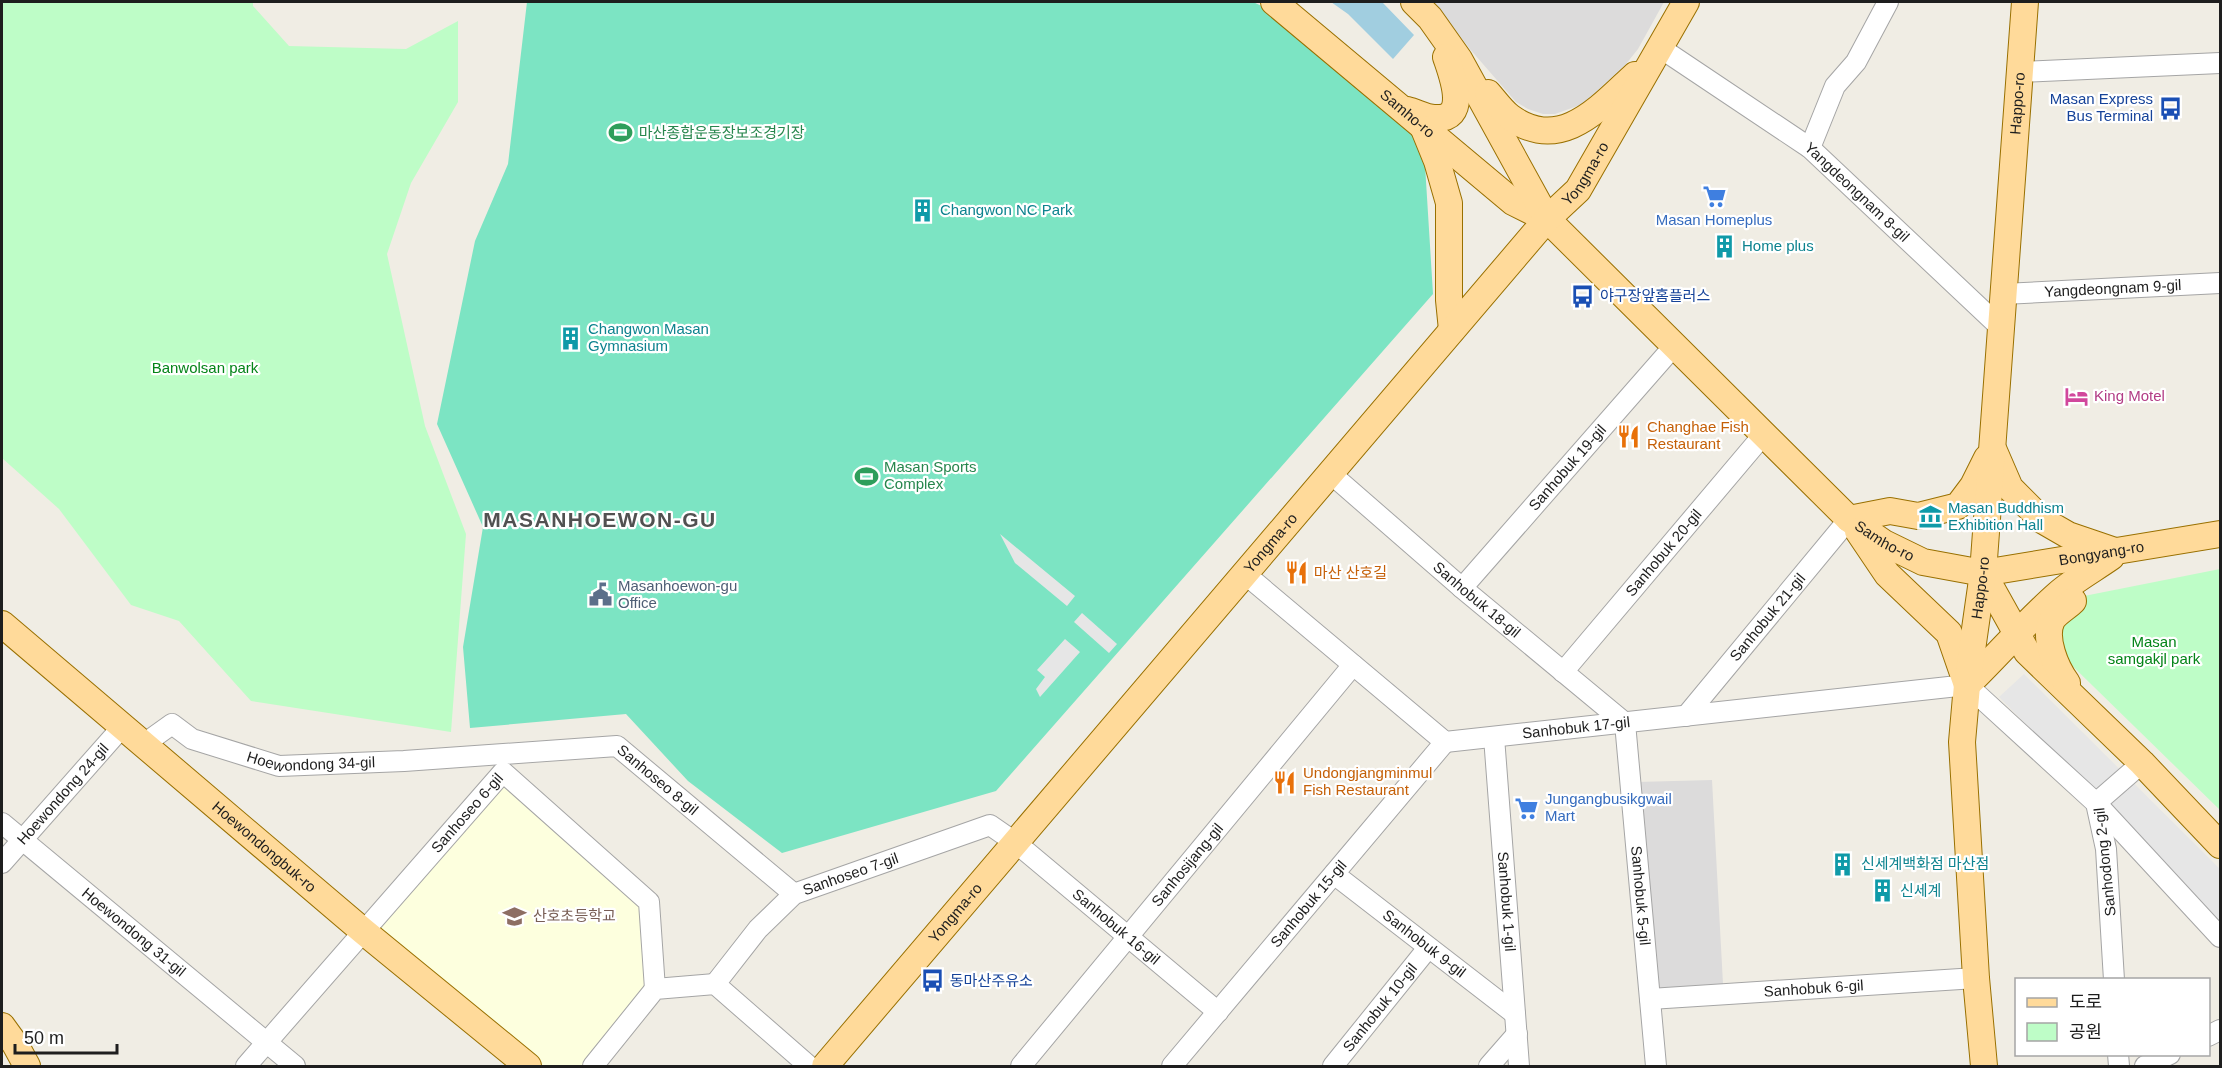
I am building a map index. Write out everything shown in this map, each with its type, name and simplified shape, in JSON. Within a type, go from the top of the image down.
[{"type":"main road","name":"Samho-ro","points":[[1274,2],[1513,202],[1546,219]]},
{"type":"main road","name":"Samho-ro","points":[[1414,2],[1437,28],[1459,59],[1546,219],[1849,519],[1884,543],[1923,562],[1983,573]]},
{"type":"main road","name":"Yongma-ro","points":[[825,1066],[1546,219],[1578,190],[1686,2]]},
{"type":"main road","name":"Happo-ro","points":[[1984,1066],[1976,978],[1962,742],[1967,685],[1983,573],[2025,2]]},
{"type":"main road","points":[[1401,108],[1433,118],[1444,117],[1452,112],[1456,105],[1455,83],[1437,28]]},
{"type":"main road","points":[[1459,59],[1509,116],[1540,130],[1555,130],[1570,127],[1587,119],[1656,53]]},
{"type":"main road","points":[[1423,126],[1437,161],[1449,203],[1449,300],[1452,330]]},
{"type":"main road","points":[[1993,447],[1973,486],[1959,506],[1918,516],[1890,511],[1849,519],[1887,574],[1949,633],[1967,685],[1997,657],[2016,633],[2060,592],[2118,552]]},
{"type":"main road","points":[[1993,447],[2010,488],[2042,520],[2068,535],[2118,552]]},
{"type":"main road","name":"Bongyang-ro","points":[[1983,573],[2220,534]]},
{"type":"main road","points":[[2087,710],[2059,672],[2048,637],[2052,620],[2118,552]]},
{"type":"main road","points":[[1983,573],[2027,651],[2142,763],[2220,844]]},
{"type":"main road","name":"Hoewondongbuk-ro","points":[[2,624],[363,931],[528,1066]]},
{"type":"main road","points":[[2,1026],[27,1066]]},
{"type":"street","name":"Yangdeongnam 8-gil","points":[[1888,2],[1856,62],[1835,86],[1810,148],[2000,327]]},
{"type":"street","points":[[1656,53],[1810,148]]},
{"type":"street","points":[[2019,72],[2220,63]]},
{"type":"street","name":"Yangdeongnam 9-gil","points":[[2003,294],[2220,283]]},
{"type":"street","name":"Sanhobuk 19-gil","points":[[1462,588],[1674,346]]},
{"type":"street","name":"Sanhobuk 20-gil","points":[[1563,672],[1764,434]]},
{"type":"street","name":"Sanhobuk 18-gil","points":[[1330,473],[1462,588],[1625,723]]},
{"type":"street","name":"Sanhobuk 21-gil","points":[[1686,716],[1849,519]]},
{"type":"street","points":[[1245,574],[1446,742]]},
{"type":"street","name":"Sanhosijang-gil","points":[[1021,1066],[1353,665]]},
{"type":"street","points":[[1967,685],[2096,803],[2220,937]]},
{"type":"street","name":"Sanhobuk 17-gil","points":[[1446,742],[1967,685]]},
{"type":"street","name":"Sanhobuk 5-gil","points":[[1625,723],[1656,1066]]},
{"type":"street","name":"Hoewondong 34-gil","points":[[144,744],[172,724],[192,739],[279,766],[492,755]]},
{"type":"street","name":"Hoewondong 24-gil","points":[[2,863],[123,726]]},
{"type":"street","name":"Sanhobuk 1-gil","points":[[1494,737],[1520,1066]]},
{"type":"street","name":"Sanhobuk 15-gil","points":[[1172,1066],[1446,742]]},
{"type":"street","name":"Sanhoseo 8-gil","points":[[492,755],[616,746],[794,894]]},
{"type":"street","points":[[492,755],[503,772]]},
{"type":"street","name":"Sanhodong 2-gil","points":[[2114,978],[2106,849],[2096,803],[2142,763]]},
{"type":"street","name":"Sanhoseo 6-gil","points":[[246,1066],[503,772],[649,902],[655,989]]},
{"type":"street","name":"Hoewondong 31-gil","points":[[2,823],[295,1066]]},
{"type":"street","name":"Sanhoseo 7-gil","points":[[715,984],[758,929],[794,894],[990,825],[1016,843]]},
{"type":"street","name":"Sanhobuk 16-gil","points":[[1016,843],[1218,1012]]},
{"type":"street","name":"Sanhobuk 9-gil","points":[[1334,874],[1515,1014]]},
{"type":"street","name":"Sanhobuk 10-gil","points":[[1333,1066],[1428,948]]},
{"type":"street","name":"Sanhobuk 6-gil","points":[[1650,999],[1976,978]]},
{"type":"street","points":[[593,1066],[655,989],[715,984],[809,1066]]},
{"type":"street","points":[[1489,1066],[1517,1034]]},
{"type":"street","points":[[2145,1066],[2166,1056]]},
{"type":"shaded area","points":[[1434,2],[1664,2],[1638,49],[1626,64],[1583,104],[1555,114],[1543,114],[1516,102],[1469,48]]},
{"type":"shaded area","points":[[1000,534],[1075,596],[1067,606],[1015,563]]},
{"type":"shaded area","points":[[1082,613],[1117,644],[1109,653],[1074,622]]},
{"type":"shaded area","points":[[1065,639],[1080,652],[1040,697],[1036,689],[1045,677],[1037,670]]},
{"type":"shaded area","points":[[2024,674],[2220,869],[2220,921],[1999,697]]},
{"type":"shaded area","points":[[1712,780],[1723,984],[1655,992],[1637,782]]},
{"type":"shaded area","name":"산호초등학교","points":[[500,784],[644,904],[647,987],[583,1066],[537,1066],[376,928]]},
{"type":"green space","name":"Banwolsan park","points":[[2,2],[253,2],[253,6],[289,46],[406,49],[458,21],[458,102],[411,183],[387,254],[425,426],[466,534],[451,732],[251,701],[179,621],[131,605],[59,509],[2,458]]},
{"type":"green space","name":"Masan Sports Complex","points":[[527,2],[1253,2],[1279,14],[1421,134],[1433,294],[996,791],[782,853],[688,781],[626,714],[470,728],[463,647],[483,527],[437,424],[475,241],[508,164]]},
{"type":"green space","name":"Masan samgakjl park","points":[[2220,569],[2220,810],[2051,645],[2079,597]]},
{"type":"water","points":[[1331,2],[1382,2],[1414,35],[1393,59],[1348,14]]},
{"type":"place","name":"Masan Express Bus Terminal","points":[[2171,108]]},
{"type":"place","name":"마산종합운동장보조경기장","points":[[621,133]]},
{"type":"place","name":"Masan Homeplus","points":[[1714,196]]},
{"type":"place","name":"Changwon NC Park","points":[[922,210]]},
{"type":"place","name":"Home plus","points":[[1724,246]]},
{"type":"place","name":"야구장앞홈플러스","points":[[1582,296]]},
{"type":"place","name":"Changwon Masan Gymnasium","points":[[570,338]]},
{"type":"place","name":"King Motel","points":[[2076,396]]},
{"type":"place","name":"Changhae Fish Restaurant","points":[[1629,436]]},
{"type":"place","name":"Masan Sports Complex","points":[[866,476]]},
{"type":"place","name":"Masan Buddhism Exhibition Hall","points":[[1930,517]]},
{"type":"place","name":"마산 산호길","points":[[1296,573]]},
{"type":"place","name":"Masanhoewon-gu Office","points":[[600,595]]},
{"type":"place","name":"Undongjangminmul Fish Restaurant","points":[[1285,782]]},
{"type":"place","name":"Jungangbusikgwail Mart","points":[[1527,808]]},
{"type":"place","name":"신세계백화점 마산점","points":[[1843,864]]},
{"type":"place","name":"신세계","points":[[1882,891]]},
{"type":"place","name":"산호초등학교","points":[[515,916]]},
{"type":"place","name":"동마산주유소","points":[[932,981]]},
{"type":"district","name":"MASANHOEWON-GU","points":[[600,520]]}]
